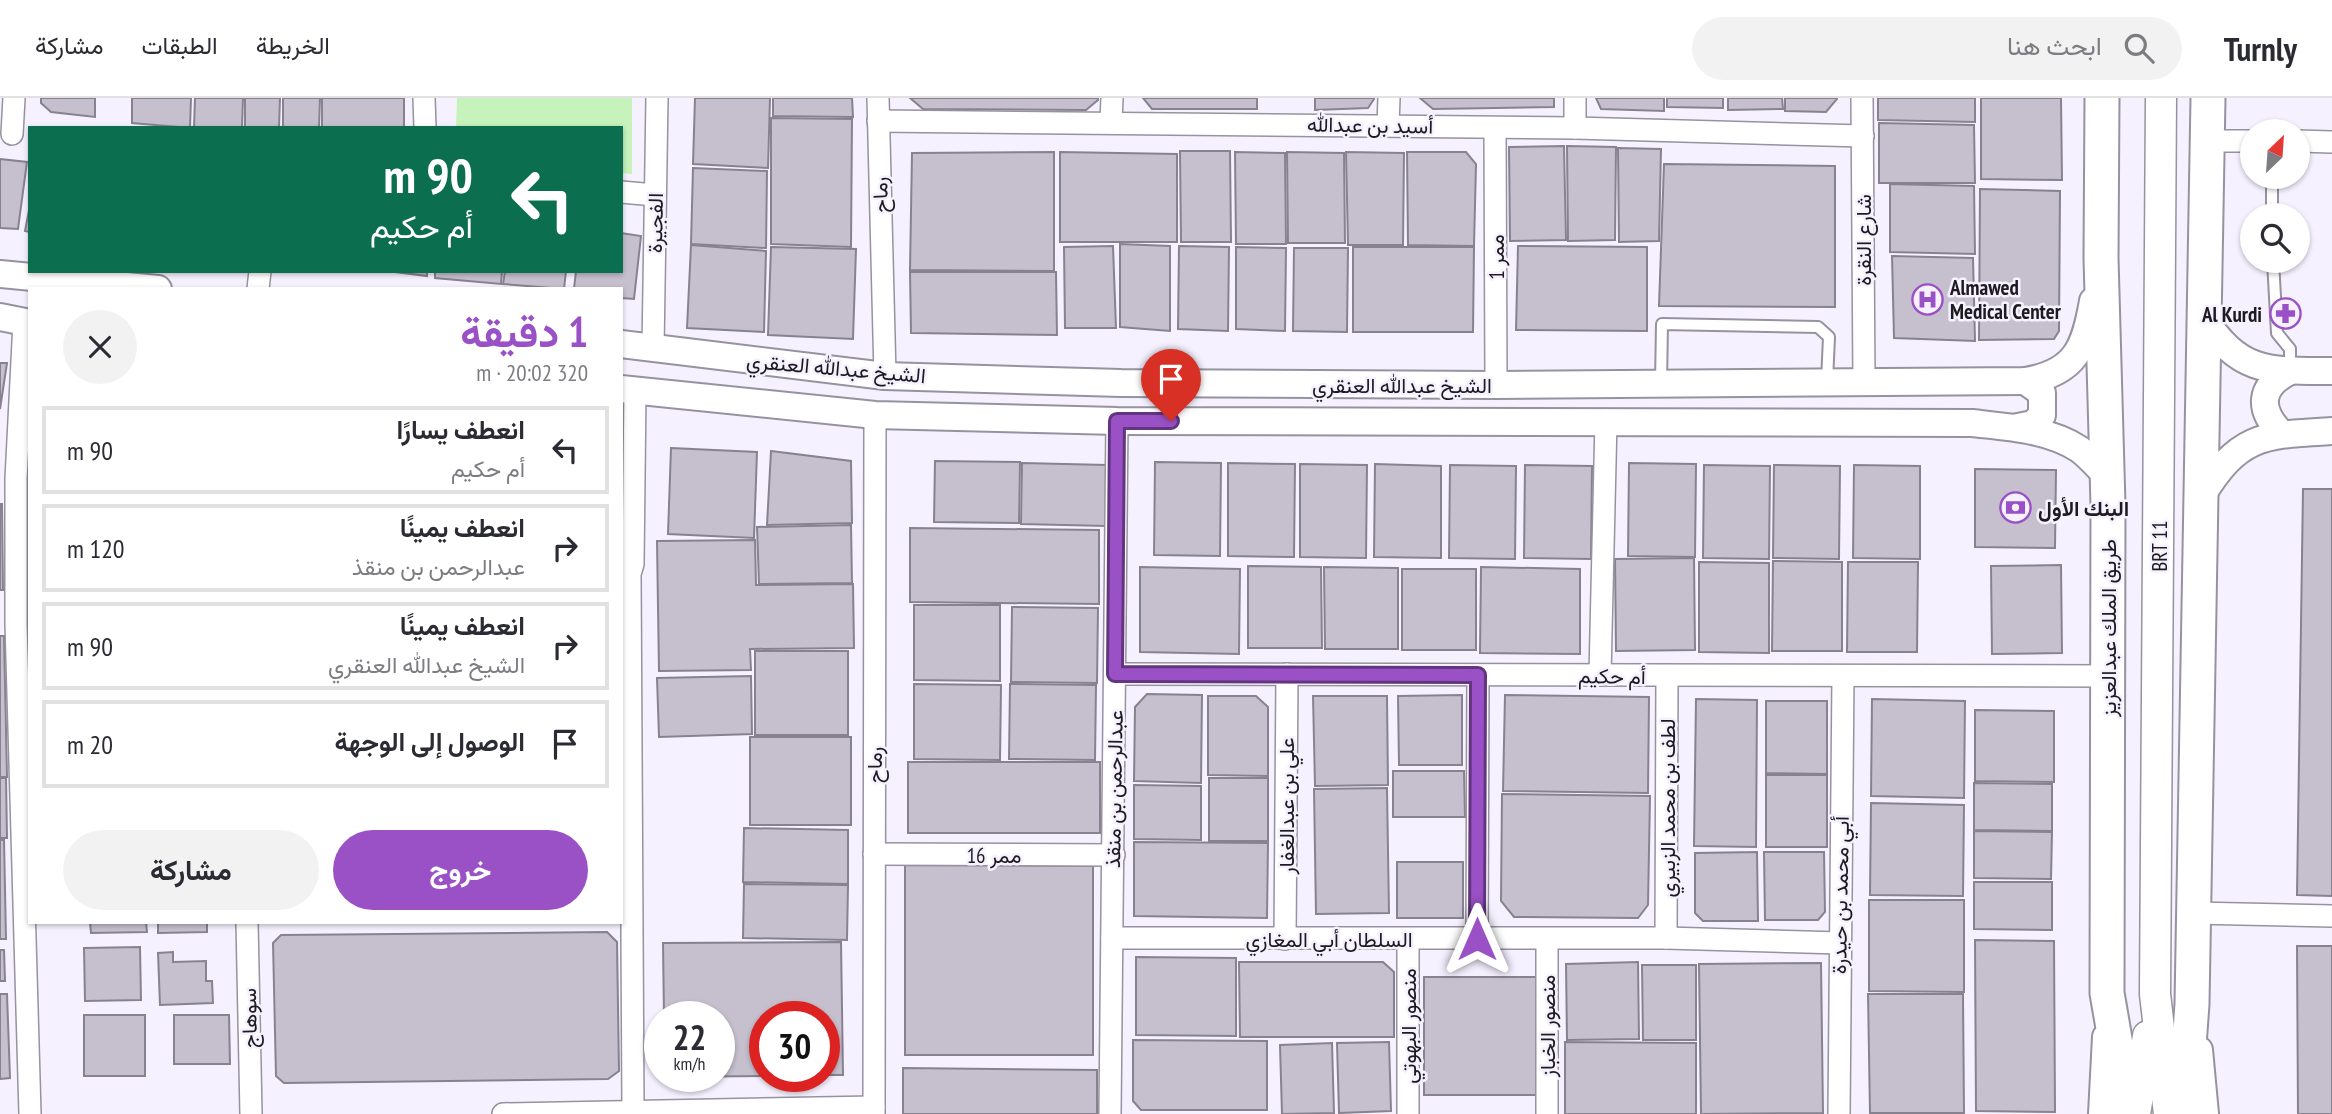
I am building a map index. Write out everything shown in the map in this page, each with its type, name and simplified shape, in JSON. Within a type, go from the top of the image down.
[{"type":"main road","name":"طريق الملك عبدالعزيز","points":[[2102,98],[2101,258],[2107,476],[2108,993],[2128,1114]]},
{"type":"main road","name":"BRT 11","points":[[2161,98],[2155,994],[2169,1114]]},
{"type":"main road","points":[[2184,1114],[2192,1004],[2208,98]]},
{"type":"main road","name":"BRT 11","points":[[2135,1114],[2155,994]]},
{"type":"street","points":[[14,98],[14,134]]},
{"type":"street","points":[[424,98],[425,126]]},
{"type":"street","name":"الفجيرة","points":[[653,348],[657,98]]},
{"type":"street","name":"رماح","points":[[878,98],[885,376]]},
{"type":"street","points":[[1111,121],[1112,98]]},
{"type":"street","points":[[1388,125],[1389,98]]},
{"type":"street","points":[[1575,98],[1575,128]]},
{"type":"street","name":"شارع النقرة","points":[[1863,98],[1864,382]]},
{"type":"street","name":"أسيد بن عبدالله","points":[[878,121],[1388,125],[1863,136]]},
{"type":"street","name":"ممر 1","points":[[1495,129],[1496,385]]},
{"type":"street","points":[[2207,141],[2240,141]]},
{"type":"street","points":[[2310,141],[2332,142]]},
{"type":"street","points":[[623,192],[655,195]]},
{"type":"street","name":"الشيخ عبدالله العنقري","points":[[623,344],[885,376],[1122,383],[1661,385],[2025,381],[2059,371],[2073,361],[2087,335],[2101,258]]},
{"type":"street","points":[[0,274],[137,287]]},
{"type":"street","points":[[2203,317],[2222,344],[2233,354],[2256,366],[2290,371],[2332,371]]},
{"type":"street","points":[[18,321],[8,479],[8,623],[30,1114]]},
{"type":"street","points":[[2282,434],[2268,419],[2265,397],[2269,386],[2290,371]]},
{"type":"street","points":[[2018,427],[2033,424],[2042,415],[2042,393],[2025,381]]},
{"type":"street","points":[[628,389],[633,564],[626,574],[626,910],[633,1110]]},
{"type":"street","name":"الشيخ عبدالله العنقري","points":[[628,389],[875,415],[1117,421],[1972,424],[2018,427],[2059,439],[2080,449],[2107,476]]},
{"type":"street","name":"رماح","points":[[874,1110],[875,415]]},
{"type":"street","name":"عبدالرحمن بن منقذ","points":[[1110,1114],[1117,421]]},
{"type":"street","points":[[1600,675],[1606,421]]},
{"type":"street","points":[[2201,497],[2216,472],[2237,451],[2266,436],[2332,431]]},
{"type":"street","name":"أم حكيم","points":[[1115,674],[2108,676]]},
{"type":"street","name":"علي بن عبدالغفار","points":[[1285,939],[1287,674]]},
{"type":"street","points":[[1477,939],[1478,675]]},
{"type":"street","name":"أبي محمد بن حيدرة","points":[[1839,1114],[1843,676]]},
{"type":"street","name":"لطف بن محمد الزبيري","points":[[1666,938],[1667,677]]},
{"type":"street","name":"ممر 16","points":[[874,854],[1114,855]]},
{"type":"street","points":[[2193,913],[2332,916]]},
{"type":"street","name":"سوهاج","points":[[247,924],[251,1114]]},
{"type":"street","name":"السلطان أبي المغازي","points":[[1112,938],[1666,938],[1840,943]]},
{"type":"street","name":"منصور البهوتي","points":[[1408,939],[1408,1114]]},
{"type":"street","name":"منصور الخباز","points":[[1547,1114],[1548,939]]},
{"type":"street","points":[[2102,1114],[2108,993]]},
{"type":"street","points":[[2192,1004],[2202,1067],[2205,1114]]},
{"type":"street","points":[[503,1114],[633,1110],[874,1110]]},
{"type":"lane","points":[[2274,273],[2277,333],[2290,349],[2290,371]]},
{"type":"lane","points":[[1661,385],[1662,324],[1818,327],[1829,337],[1827,384]]},
{"type":"green space","points":[[457,98],[632,98],[632,174],[623,173],[623,126],[456,126]]},
{"type":"building","points":[[41,98],[95,98],[95,117],[51,112],[41,103]]},
{"type":"building","points":[[132,98],[191,98],[190,126],[132,123]]},
{"type":"building","points":[[195,98],[243,98],[242,126],[194,126]]},
{"type":"building","points":[[245,98],[280,98],[279,126],[245,126]]},
{"type":"building","points":[[283,98],[320,98],[319,126],[283,126]]},
{"type":"building","points":[[322,98],[404,98],[404,126],[322,126]]},
{"type":"building","points":[[695,98],[770,98],[768,168],[693,164]]},
{"type":"building","points":[[773,98],[852,98],[853,117],[773,116]]},
{"type":"building","points":[[910,98],[1098,100],[1086,110],[923,109]]},
{"type":"building","points":[[1143,98],[1257,98],[1257,109],[1152,109]]},
{"type":"building","points":[[1315,98],[1374,99],[1368,108],[1315,110]]},
{"type":"building","points":[[1420,98],[1554,98],[1554,107],[1433,109]]},
{"type":"building","points":[[1596,98],[1664,98],[1664,111],[1601,109]]},
{"type":"building","points":[[1667,98],[1723,98],[1723,108],[1667,107]]},
{"type":"building","points":[[1728,98],[1782,98],[1783,109],[1728,110]]},
{"type":"building","points":[[1785,98],[1837,99],[1826,112],[1785,111]]},
{"type":"building","points":[[1878,98],[1975,98],[1975,122],[1878,120]]},
{"type":"building","points":[[1981,98],[2061,98],[2062,180],[1981,179]]},
{"type":"building","points":[[771,118],[852,119],[851,247],[771,244]]},
{"type":"building","points":[[1879,123],[1974,125],[1975,183],[1879,183]]},
{"type":"building","points":[[1564,146],[1566,240],[1510,241],[1509,147]]},
{"type":"building","points":[[1567,146],[1616,147],[1615,240],[1568,241]]},
{"type":"building","points":[[1618,148],[1661,149],[1659,241],[1619,242]]},
{"type":"building","points":[[1180,151],[1230,151],[1231,242],[1181,242]]},
{"type":"building","points":[[1054,152],[1054,271],[910,270],[912,153]]},
{"type":"building","points":[[1060,152],[1177,154],[1177,242],[1060,242]]},
{"type":"building","points":[[1235,152],[1285,153],[1286,244],[1236,244]]},
{"type":"building","points":[[1287,152],[1344,153],[1345,243],[1288,243]]},
{"type":"building","points":[[1346,152],[1404,153],[1403,245],[1348,245]]},
{"type":"building","points":[[1407,152],[1466,152],[1476,164],[1474,246],[1408,245]]},
{"type":"building","points":[[0,159],[27,162],[18,229],[0,228]]},
{"type":"building","points":[[1664,164],[1835,166],[1835,307],[1659,306]]},
{"type":"building","points":[[693,168],[767,171],[766,248],[691,244]]},
{"type":"building","points":[[1890,184],[1974,186],[1975,254],[1890,252]]},
{"type":"building","points":[[1980,189],[2060,191],[2059,331],[2054,339],[1979,340]]},
{"type":"building","points":[[623,233],[641,236],[634,299],[623,298],[623,287],[574,287],[576,273],[623,273]]},
{"type":"building","points":[[1120,244],[1170,246],[1170,331],[1120,327]]},
{"type":"building","points":[[691,245],[766,251],[764,332],[687,328]]},
{"type":"building","points":[[1113,246],[1116,328],[1065,328],[1064,247]]},
{"type":"building","points":[[1179,246],[1229,247],[1228,331],[1178,329]]},
{"type":"building","points":[[1518,246],[1647,247],[1647,331],[1516,330]]},
{"type":"building","points":[[771,247],[856,249],[853,339],[768,335]]},
{"type":"building","points":[[1236,247],[1286,248],[1285,331],[1236,329]]},
{"type":"building","points":[[1353,247],[1474,247],[1473,332],[1353,332]]},
{"type":"building","points":[[1294,248],[1348,248],[1347,332],[1293,331]]},
{"type":"building","points":[[1892,256],[1973,258],[1975,341],[1894,338]]},
{"type":"building","points":[[910,272],[1056,272],[1057,335],[911,333]]},
{"type":"building","points":[[403,273],[427,273],[427,276]]},
{"type":"building","points":[[435,273],[502,273],[501,284],[435,278]]},
{"type":"building","points":[[505,273],[566,273],[564,287],[503,284]]},
{"type":"building","points":[[0,363],[7,363],[0,409]]},
{"type":"building","points":[[671,448],[757,452],[754,538],[668,534]]},
{"type":"building","points":[[771,451],[851,461],[852,523],[767,525]]},
{"type":"building","points":[[935,461],[1020,462],[1019,523],[934,522]]},
{"type":"building","points":[[1155,462],[1221,463],[1220,556],[1154,555]]},
{"type":"building","points":[[1022,463],[1107,465],[1106,526],[1021,524]]},
{"type":"building","points":[[1228,463],[1295,464],[1294,557],[1228,556]]},
{"type":"building","points":[[1629,463],[1696,464],[1695,557],[1628,556]]},
{"type":"building","points":[[1300,464],[1367,465],[1366,558],[1300,557]]},
{"type":"building","points":[[1375,464],[1441,466],[1441,558],[1374,557]]},
{"type":"building","points":[[1450,465],[1516,466],[1515,559],[1449,558]]},
{"type":"building","points":[[1525,465],[1592,466],[1591,559],[1524,558]]},
{"type":"building","points":[[1704,465],[1770,466],[1769,559],[1703,558]]},
{"type":"building","points":[[1774,465],[1840,466],[1839,559],[1773,558]]},
{"type":"building","points":[[1854,465],[1920,466],[1920,559],[1853,558]]},
{"type":"building","name":"البنك الأول","points":[[1975,469],[2056,470],[2055,548],[1975,547]]},
{"type":"building","points":[[2303,489],[2332,489],[2332,896],[2297,895]]},
{"type":"building","points":[[2,504],[3,590],[0,590]]},
{"type":"building","points":[[851,525],[852,583],[759,584],[757,527]]},
{"type":"building","points":[[910,528],[1099,530],[1099,604],[910,602]]},
{"type":"building","points":[[755,540],[756,585],[853,584],[854,648],[750,649],[751,670],[659,671],[657,541]]},
{"type":"building","points":[[1694,558],[1695,650],[1616,651],[1615,559]]},
{"type":"building","points":[[1773,561],[1842,562],[1842,651],[1772,651]]},
{"type":"building","points":[[1699,562],[1769,563],[1769,653],[1699,652]]},
{"type":"building","points":[[1848,562],[1918,562],[1917,652],[1847,652]]},
{"type":"building","points":[[2061,565],[2062,653],[1992,654],[1991,566]]},
{"type":"building","points":[[1248,566],[1321,567],[1322,648],[1248,648]]},
{"type":"building","points":[[1140,567],[1240,569],[1239,654],[1140,652]]},
{"type":"building","points":[[1324,567],[1398,568],[1398,649],[1325,649]]},
{"type":"building","points":[[1481,567],[1580,569],[1580,654],[1480,653]]},
{"type":"building","points":[[1402,569],[1476,569],[1476,650],[1402,650]]},
{"type":"building","points":[[914,605],[1000,605],[1000,681],[914,680]]},
{"type":"building","points":[[1012,607],[1098,608],[1097,683],[1011,682]]},
{"type":"building","points":[[0,636],[4,636],[7,777],[0,777]]},
{"type":"building","points":[[755,651],[848,651],[848,735],[755,735]]},
{"type":"building","points":[[751,676],[752,734],[659,737],[657,678]]},
{"type":"building","points":[[914,684],[1001,685],[1000,760],[914,759]]},
{"type":"building","points":[[1010,684],[1096,685],[1095,760],[1009,759]]},
{"type":"building","points":[[1147,694],[1202,695],[1201,783],[1134,781],[1135,707]]},
{"type":"building","points":[[1462,695],[1462,765],[1399,765],[1398,696]]},
{"type":"building","points":[[1505,695],[1649,697],[1648,793],[1503,791]]},
{"type":"building","points":[[1208,696],[1256,696],[1268,707],[1268,776],[1208,775]]},
{"type":"building","points":[[1313,696],[1387,696],[1388,785],[1315,786]]},
{"type":"building","points":[[1696,699],[1757,700],[1756,847],[1694,846]]},
{"type":"building","points":[[1872,699],[1965,701],[1964,798],[1871,796]]},
{"type":"building","points":[[1766,701],[1827,701],[1827,774],[1766,773]]},
{"type":"building","points":[[1975,710],[2054,711],[2054,782],[1975,781]]},
{"type":"building","points":[[750,737],[851,737],[851,825],[750,825]]},
{"type":"building","points":[[908,762],[1100,762],[1100,833],[908,833]]},
{"type":"building","points":[[1393,771],[1464,771],[1465,817],[1393,817]]},
{"type":"building","points":[[1766,775],[1827,775],[1827,847],[1766,847]]},
{"type":"building","points":[[0,778],[6,778],[7,838],[0,838]]},
{"type":"building","points":[[1209,778],[1268,778],[1268,841],[1209,841]]},
{"type":"building","points":[[1974,783],[2052,784],[2052,831],[1974,830]]},
{"type":"building","points":[[1134,785],[1201,786],[1201,840],[1134,839]]},
{"type":"building","points":[[1387,788],[1389,913],[1316,914],[1314,789]]},
{"type":"building","points":[[1502,794],[1650,796],[1648,905],[1638,918],[1514,917],[1501,901]]},
{"type":"building","points":[[1871,803],[1964,805],[1963,896],[1870,895]]},
{"type":"building","points":[[744,828],[848,830],[848,884],[743,882]]},
{"type":"building","points":[[1974,831],[2052,832],[2051,879],[1974,878]]},
{"type":"building","points":[[0,840],[4,840],[6,939],[0,939]]},
{"type":"building","points":[[1134,842],[1268,843],[1267,918],[1134,916]]},
{"type":"building","points":[[1757,852],[1758,921],[1703,921],[1695,913],[1695,853]]},
{"type":"building","points":[[1764,852],[1824,852],[1825,912],[1818,920],[1765,920]]},
{"type":"building","points":[[1397,862],[1463,862],[1463,918],[1397,918]]},
{"type":"building","points":[[905,865],[1093,866],[1093,1055],[905,1055]]},
{"type":"building","points":[[1974,882],[2052,882],[2052,930],[1974,929]]},
{"type":"building","points":[[744,884],[848,885],[847,940],[743,938]]},
{"type":"building","points":[[1869,900],[1964,900],[1964,992],[1869,991]]},
{"type":"building","points":[[90,924],[146,924],[147,932],[91,933]]},
{"type":"building","points":[[158,924],[207,924],[207,932],[158,933]]},
{"type":"building","points":[[607,932],[617,942],[619,1071],[608,1079],[284,1083],[276,1076],[273,943],[281,935]]},
{"type":"building","points":[[1975,940],[2054,941],[2055,1112],[1976,1111]]},
{"type":"building","points":[[841,942],[843,1075],[840,1075],[840,1001],[749,1001],[749,1076],[735,1076],[735,1001],[664,1001],[663,943]]},
{"type":"building","points":[[2297,946],[2332,946],[2332,1114],[2298,1114]]},
{"type":"building","points":[[140,947],[141,1000],[85,1001],[84,948]]},
{"type":"building","points":[[0,950],[4,950],[5,981],[0,981]]},
{"type":"building","points":[[173,952],[173,962],[206,961],[206,981],[212,981],[213,1003],[160,1005],[158,953]]},
{"type":"building","points":[[1136,957],[1236,958],[1236,1036],[1136,1035]]},
{"type":"building","points":[[1239,962],[1383,962],[1394,972],[1394,1037],[1240,1037]]},
{"type":"building","points":[[1638,962],[1639,1039],[1567,1040],[1566,964]]},
{"type":"building","points":[[1821,963],[1823,1113],[1701,1114],[1699,964]]},
{"type":"building","points":[[1642,965],[1696,965],[1696,1040],[1643,1040]]},
{"type":"building","points":[[1424,977],[1536,977],[1537,1095],[1424,1095]]},
{"type":"building","points":[[0,994],[7,994],[10,1078],[0,1079]]},
{"type":"building","points":[[1868,994],[1963,994],[1964,1113],[1870,1113]]},
{"type":"building","points":[[84,1015],[145,1015],[145,1076],[84,1076]]},
{"type":"building","points":[[174,1015],[229,1015],[230,1064],[174,1064]]},
{"type":"building","points":[[1133,1040],[1267,1041],[1267,1110],[1141,1110],[1133,1101]]},
{"type":"building","points":[[1389,1042],[1391,1111],[1339,1113],[1337,1043]]},
{"type":"building","points":[[1565,1042],[1696,1043],[1696,1114],[1565,1114]]},
{"type":"building","points":[[1332,1043],[1334,1113],[1282,1114],[1280,1045]]},
{"type":"building","points":[[903,1068],[1097,1070],[1097,1114],[903,1114]]},
{"type":"place","name":"Almawed Medical Center","points":[[1927,299]]},
{"type":"place","name":"Al Kurdi","points":[[2285,314]]},
{"type":"place","name":"البنك الأول","points":[[2015,508]]},
{"type":"route","points":[[1171,421],[1117,421],[1115,674],[1478,675],[1477,939]]}]
